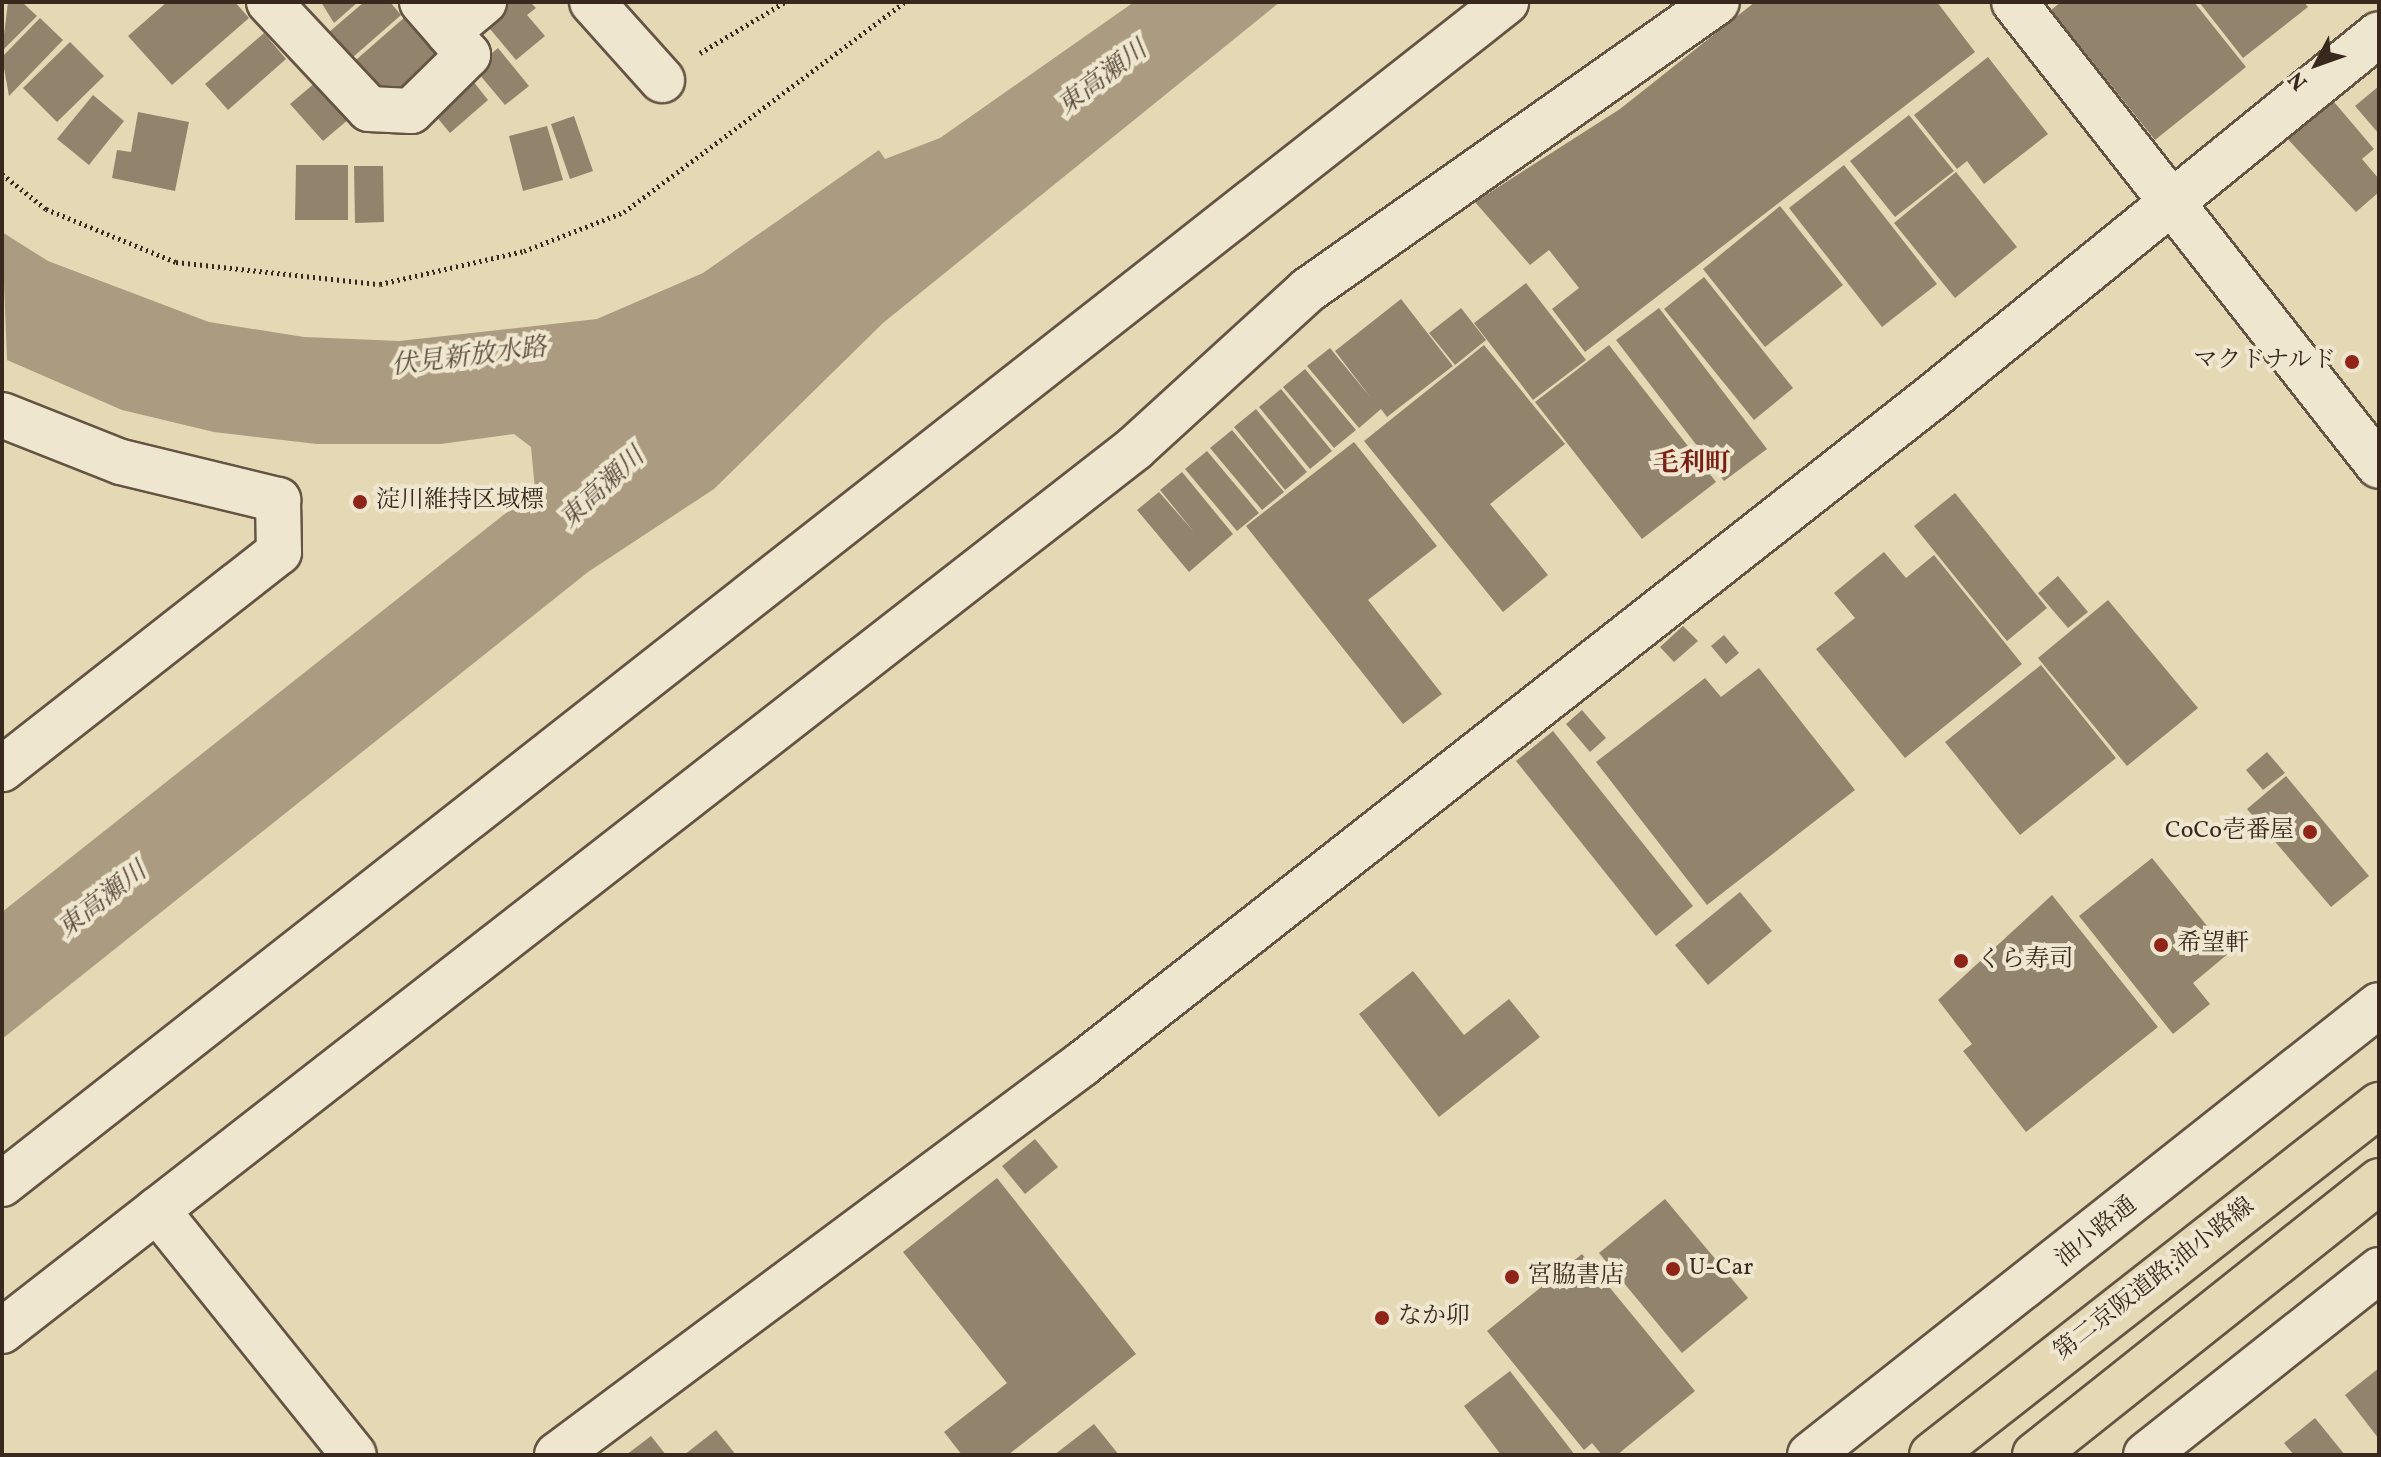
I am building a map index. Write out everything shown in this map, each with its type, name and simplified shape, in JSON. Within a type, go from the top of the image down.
[{"type":"highway","name":"第二京阪道路;油小路線","points":[[1932,1455],[2379,1105]]},
{"type":"highway","points":[[2035,1455],[2379,1181]]},
{"type":"street","points":[[287,8],[369,109],[411,111],[468,55],[435,17],[484,2]]},
{"type":"street","points":[[592,2],[662,80]]},
{"type":"street","points":[[2,1184],[1506,2]]},
{"type":"street","points":[[2,1331],[1135,448],[1308,290],[1717,2]]},
{"type":"street","points":[[2014,2],[2379,466]]},
{"type":"street","points":[[557,1455],[1082,1064],[2172,202],[2379,34]]},
{"type":"street","points":[[2,415],[121,462],[278,500],[279,552],[2,769]]},
{"type":"street","name":"油小路通","points":[[1810,1455],[2379,1005]]},
{"type":"street","points":[[157,1210],[354,1455]]},
{"type":"street","points":[[2146,1455],[2379,1270]]},
{"type":"path","points":[[662,80],[785,2]]},
{"type":"path","points":[[2,174],[46,209],[176,262],[380,284],[524,251],[624,212],[905,2]]},
{"type":"water","points":[[1134,2],[1280,2],[883,323],[714,489],[588,572],[2,1039],[2,912],[535,490],[531,447],[514,434],[441,444],[317,444],[214,432],[122,410],[7,360],[2,232],[48,261],[209,322],[304,337],[399,341],[597,319],[703,273],[879,150],[885,159],[940,138]]},
{"type":"building","points":[[8,2],[22,2],[37,16],[2,51]]},
{"type":"building","points":[[167,2],[235,2],[249,18],[172,85],[128,36]]},
{"type":"building","points":[[321,2],[358,2],[334,23]]},
{"type":"building","points":[[364,2],[390,2],[401,15],[344,65],[321,39]]},
{"type":"building","points":[[511,2],[530,2],[536,8],[527,15],[545,36],[516,60],[485,23]]},
{"type":"building","points":[[1755,2],[1937,2],[1975,52],[1585,352],[1552,309],[1579,288],[1549,250],[1530,265],[1475,202],[1620,109]]},
{"type":"building","points":[[2061,2],[2194,2],[2246,67],[2155,140],[2051,10]]},
{"type":"building","points":[[2199,2],[2304,2],[2308,7],[2243,58]]},
{"type":"building","points":[[405,17],[439,57],[391,99],[349,66]]},
{"type":"building","points":[[40,18],[63,40],[9,96],[2,57]]},
{"type":"building","points":[[264,33],[286,59],[228,110],[205,84]]},
{"type":"building","points":[[70,42],[104,76],[57,122],[23,88]]},
{"type":"building","points":[[498,48],[529,86],[505,105],[474,68]]},
{"type":"building","points":[[1988,57],[2048,134],[1984,184],[1967,161],[1957,169],[1914,115]]},
{"type":"building","points":[[469,76],[488,100],[450,133],[430,109]]},
{"type":"building","points":[[316,82],[349,119],[323,141],[290,104]]},
{"type":"building","points":[[2379,86],[2379,134],[2355,106]]},
{"type":"building","points":[[93,95],[124,121],[89,165],[57,139]]},
{"type":"building","points":[[2329,96],[2374,149],[2362,159],[2379,179],[2379,192],[2356,212],[2284,135]]},
{"type":"building","points":[[138,112],[189,122],[175,191],[112,178],[117,150],[131,152]]},
{"type":"building","points":[[1909,115],[1954,171],[1895,217],[1850,161]]},
{"type":"building","points":[[574,116],[593,171],[570,179],[551,124]]},
{"type":"building","points":[[547,126],[563,180],[523,191],[509,136]]},
{"type":"building","points":[[296,165],[348,165],[348,220],[295,220]]},
{"type":"building","points":[[1844,165],[1937,284],[1882,327],[1789,208]]},
{"type":"building","points":[[354,166],[383,166],[384,222],[355,223]]},
{"type":"building","points":[[1956,172],[2017,247],[1955,298],[1894,223]]},
{"type":"building","points":[[1780,206],[1843,285],[1765,347],[1703,269]]},
{"type":"building","points":[[1704,277],[1793,388],[1754,420],[1664,309]]},
{"type":"building","points":[[1526,283],[1586,360],[1533,400],[1474,323]]},
{"type":"building","points":[[1401,299],[1453,366],[1387,417],[1381,409],[1359,428],[1307,366],[1330,348],[1371,398],[1335,351]]},
{"type":"building","points":[[1461,308],[1486,340],[1455,365],[1429,333]]},
{"type":"building","points":[[1659,308],[1767,449],[1724,481],[1616,340]]},
{"type":"building","points":[[1484,345],[1565,444],[1490,504],[1548,575],[1503,612],[1364,441]]},
{"type":"building","points":[[1609,345],[1716,482],[1642,539],[1535,402]]},
{"type":"building","points":[[1305,369],[1356,430],[1334,448],[1283,387]]},
{"type":"building","points":[[1281,389],[1332,451],[1310,469],[1259,407]]},
{"type":"building","points":[[1256,409],[1307,472],[1285,490],[1234,427]]},
{"type":"building","points":[[1232,430],[1284,492],[1262,510],[1210,448]]},
{"type":"building","points":[[1354,442],[1437,546],[1368,600],[1442,694],[1403,724],[1246,526]]},
{"type":"building","points":[[1207,451],[1259,513],[1237,531],[1185,469]]},
{"type":"building","points":[[1182,472],[1233,534],[1189,572],[1137,510],[1159,492],[1194,532],[1160,490]]},
{"type":"building","points":[[1955,493],[2047,608],[2007,641],[1914,526]]},
{"type":"building","points":[[1884,552],[1906,578],[1934,555],[2022,664],[1905,758],[1816,649],[1855,618],[1834,593]]},
{"type":"building","points":[[2058,576],[2088,612],[2068,628],[2038,593]]},
{"type":"building","points":[[2108,600],[2198,708],[2127,766],[2038,658]]},
{"type":"building","points":[[1683,626],[1698,641],[1674,662],[1660,647]]},
{"type":"building","points":[[1724,635],[1739,653],[1726,664],[1711,646]]},
{"type":"building","points":[[2041,665],[2116,758],[2020,835],[1945,742]]},
{"type":"building","points":[[1759,668],[1855,790],[1707,905],[1596,762],[1705,678],[1721,697]]},
{"type":"building","points":[[1582,710],[1606,738],[1590,752],[1566,724]]},
{"type":"building","points":[[1553,731],[1693,906],[1656,936],[1516,761]]},
{"type":"building","points":[[2267,752],[2285,773],[2263,790],[2246,770]]},
{"type":"building","points":[[2286,776],[2369,876],[2331,907],[2247,809]]},
{"type":"building","points":[[2152,858],[2229,953],[2193,983],[2210,1004],[2173,1034],[2079,916]]},
{"type":"building","points":[[1740,892],[1772,931],[1708,985],[1675,945]]},
{"type":"building","points":[[2052,895],[2158,1027],[2026,1132],[1963,1051],[1972,1044],[1938,1000]]},
{"type":"building","points":[[1413,971],[1464,1035],[1509,999],[1540,1037],[1439,1117],[1359,1014]]},
{"type":"building","points":[[1035,1139],[1058,1167],[1025,1194],[1002,1166]]},
{"type":"building","points":[[997,1178],[1136,1354],[1008,1455],[962,1455],[944,1432],[1007,1383],[903,1252]]},
{"type":"building","points":[[1665,1199],[1748,1298],[1682,1353],[1599,1253]]},
{"type":"building","points":[[1582,1254],[1695,1391],[1617,1455],[1602,1455],[1592,1443],[1584,1450],[1487,1331]]},
{"type":"building","points":[[2379,1368],[2379,1439],[2345,1395]]},
{"type":"building","points":[[1510,1371],[1575,1455],[1501,1455],[1464,1406]]},
{"type":"building","points":[[2315,1418],[2345,1455],[2294,1455],[2284,1443]]},
{"type":"building","points":[[1094,1424],[1119,1455],[1054,1455]]},
{"type":"building","points":[[716,1430],[736,1455],[684,1455]]},
{"type":"building","points":[[651,1436],[666,1455],[626,1455]]},
{"type":"place","name":"マクドナルド","points":[[2352,362]]},
{"type":"place","name":"淀川維持区域標","points":[[360,502]]},
{"type":"place","name":"CoCo壱番屋","points":[[2310,832]]},
{"type":"place","name":"希望軒","points":[[2161,945]]},
{"type":"place","name":"くら寿司","points":[[1961,961]]},
{"type":"place","name":"U-Car","points":[[1673,1269]]},
{"type":"place","name":"宮脇書店","points":[[1512,1277]]},
{"type":"place","name":"なか卯","points":[[1382,1318]]},
{"type":"district","name":"毛利町","points":[[1692,465]]},
{"type":"water label","name":"東高瀬川","points":[[1103,79]]},
{"type":"water label","name":"伏見新放水路","points":[[469,358]]},
{"type":"water label","name":"東高瀬川","points":[[603,489]]},
{"type":"water label","name":"東高瀬川","points":[[103,901]]}]
